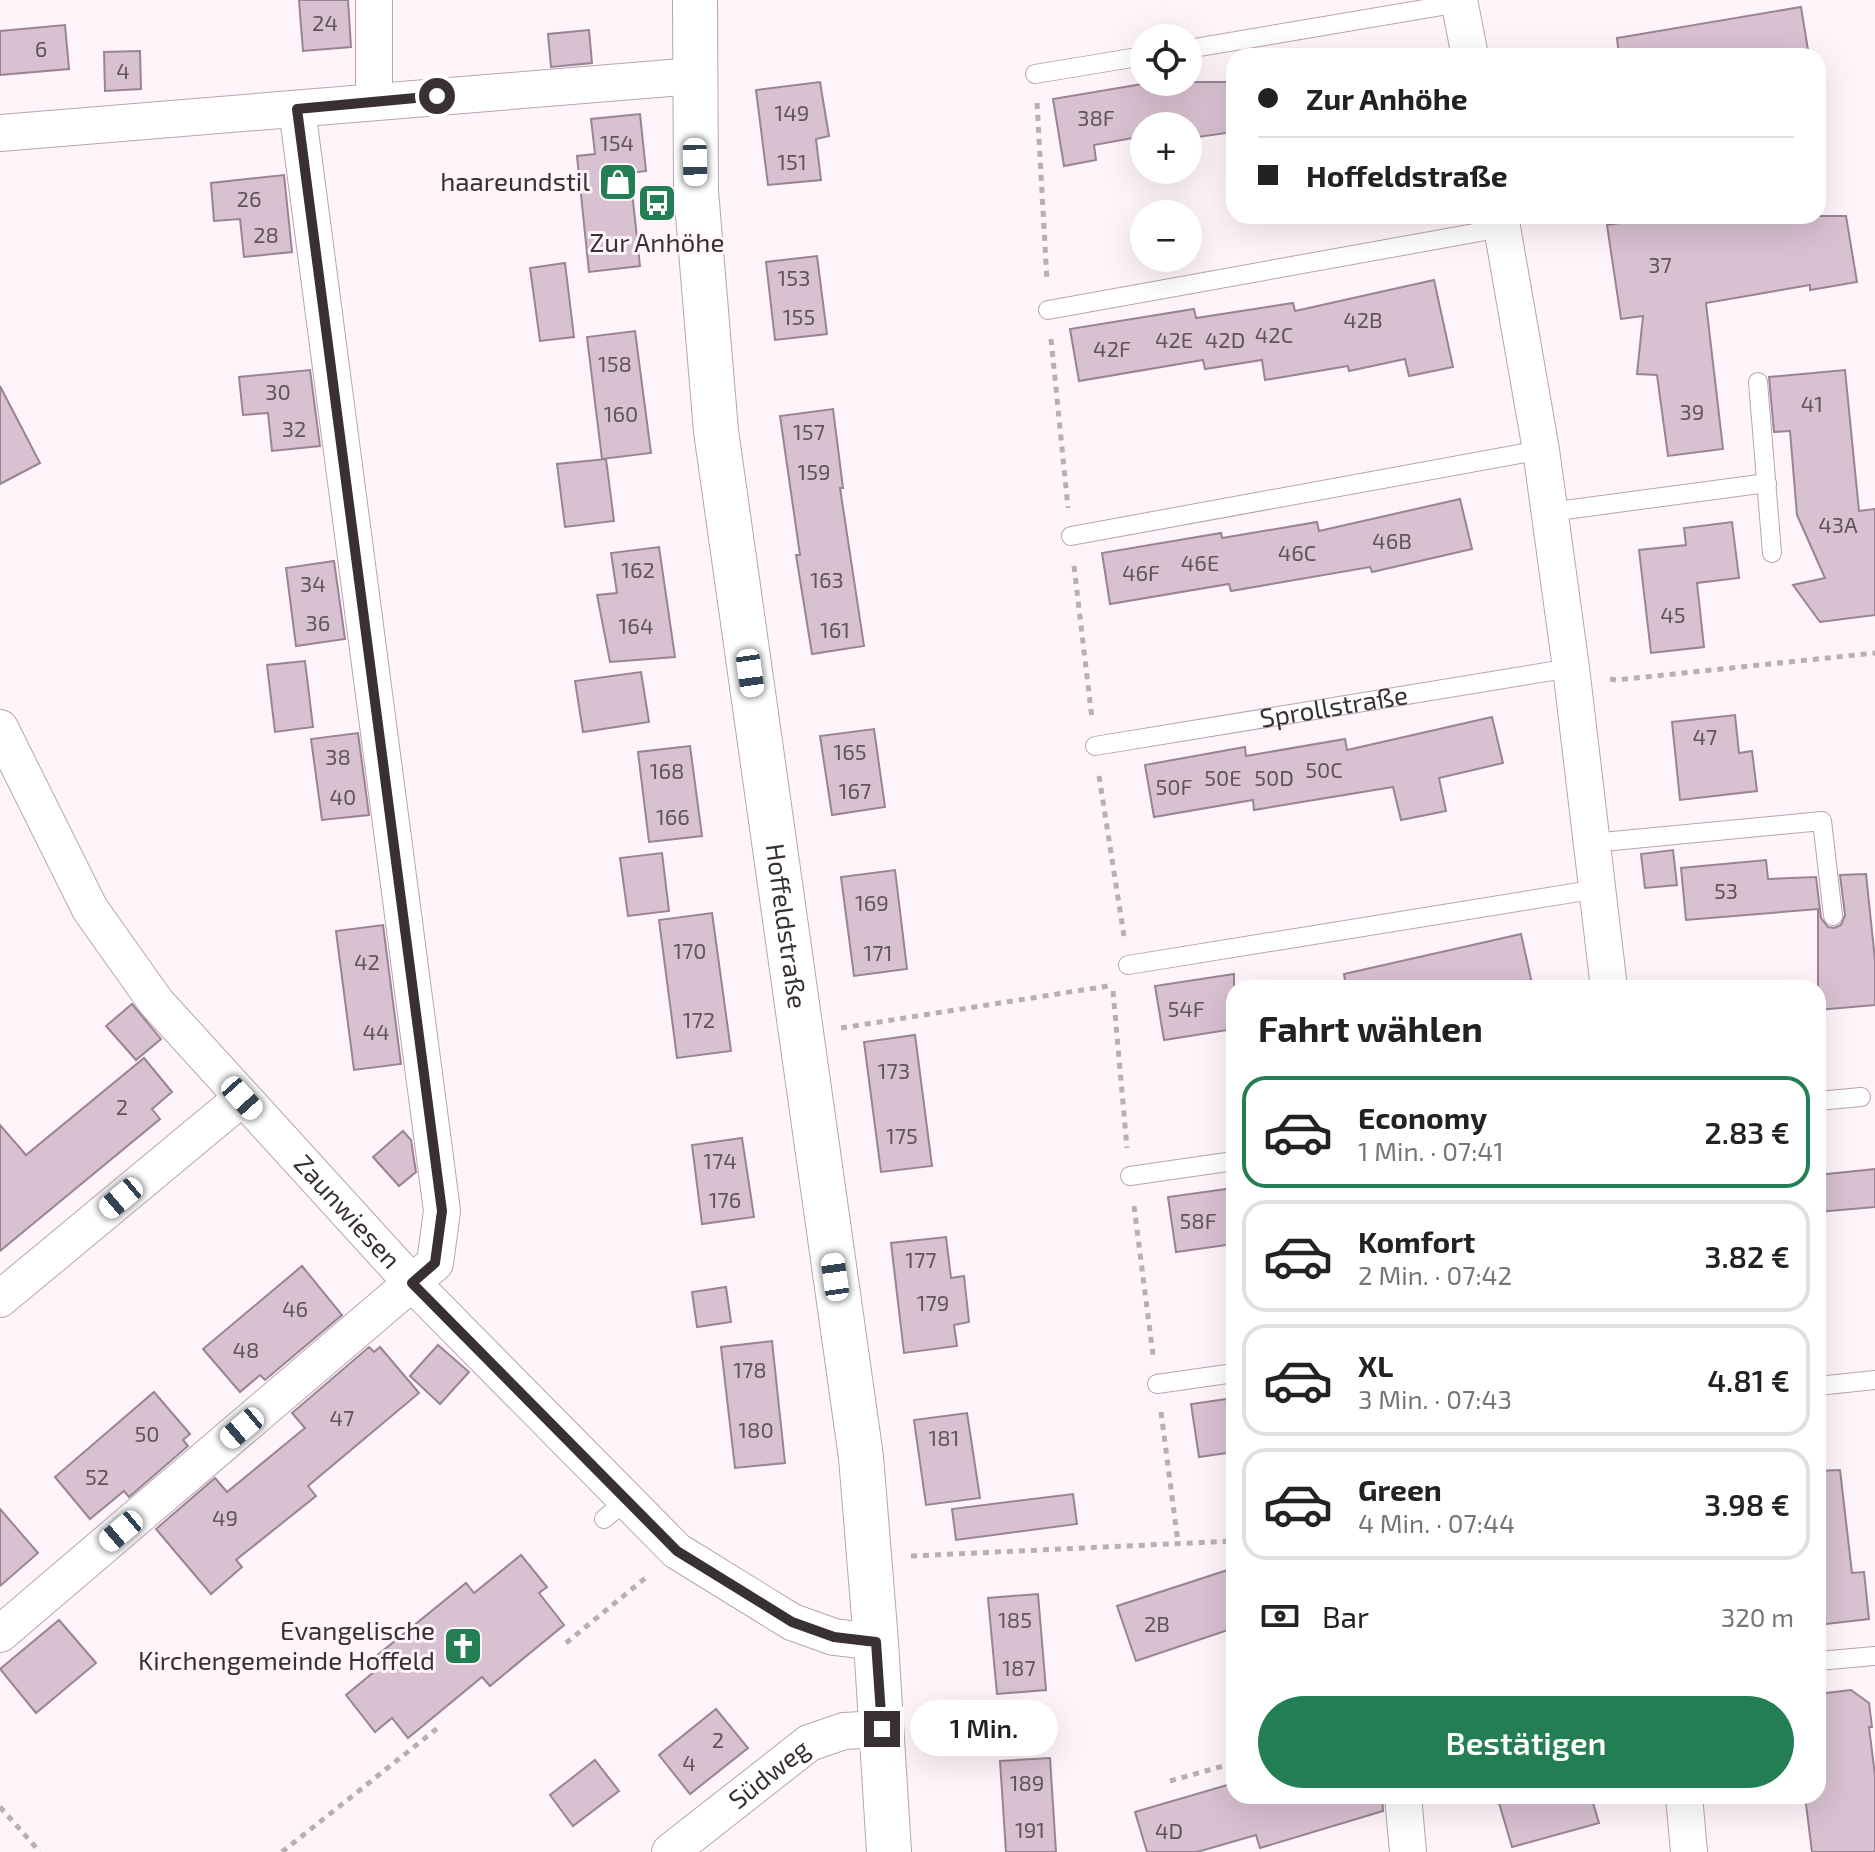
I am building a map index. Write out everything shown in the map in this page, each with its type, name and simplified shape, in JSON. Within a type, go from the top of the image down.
[{"type":"street","points":[[374,0],[374,102]]},
{"type":"street","name":"Hoffeldstraße","points":[[695,0],[696,191],[716,431],[861,1457],[889,1852]]},
{"type":"street","points":[[1460,2],[1469,48]]},
{"type":"street","points":[[0,133],[694,76]]},
{"type":"street","points":[[0,1634],[435,1263],[442,1211],[297,109]]},
{"type":"street","points":[[1501,224],[1550,512],[1608,980]]},
{"type":"street","name":"Zaunwiesen","points":[[0,728],[90,909],[156,1002],[616,1509],[792,1622],[834,1637],[876,1642]]},
{"type":"street","points":[[0,1299],[242,1098]]},
{"type":"street","name":"Südweg","points":[[670,1852],[809,1743],[844,1731],[882,1729]]},
{"type":"street","points":[[1404,1804],[1408,1852]]},
{"type":"street","points":[[1685,1804],[1689,1852]]},
{"type":"lane","points":[[1202,47],[1460,2]]},
{"type":"lane","points":[[1035,74],[1130,58]]},
{"type":"lane","points":[[1048,310],[1491,224]]},
{"type":"lane","points":[[1758,382],[1772,553]]},
{"type":"lane","points":[[1071,536],[1541,450]]},
{"type":"lane","points":[[1550,512],[1767,483]]},
{"type":"lane","name":"Sprollstraße","points":[[1095,746],[1571,668]]},
{"type":"lane","points":[[1592,843],[1822,821],[1833,916]]},
{"type":"lane","points":[[1128,965],[1598,889]]},
{"type":"lane","points":[[1826,1100],[1861,1097]]},
{"type":"lane","points":[[1130,1176],[1226,1162]]},
{"type":"lane","points":[[1157,1384],[1226,1374]]},
{"type":"lane","points":[[1826,1385],[1875,1380]]},
{"type":"lane","points":[[1826,1660],[1875,1656]]},
{"type":"path","points":[[1035,74],[1048,310]]},
{"type":"path","points":[[1616,680],[1875,653]]},
{"type":"path","points":[[801,1035],[1113,985]]},
{"type":"path","points":[[870,1558],[1226,1541]]},
{"type":"path","points":[[566,1643],[677,1551]]},
{"type":"path","points":[[282,1852],[439,1727]]},
{"type":"path","points":[[1170,1781],[1226,1765]]},
{"type":"path","points":[[0,1807],[40,1852]]},
{"type":"building","points":[[299,0],[348,0],[351,47],[303,51]]},
{"type":"building","points":[[1801,7],[1808,48],[1618,48],[1617,38]]},
{"type":"building","points":[[65,25],[69,69],[0,75],[0,31]]},
{"type":"building","points":[[589,30],[592,63],[551,67],[548,34]]},
{"type":"building","points":[[140,51],[141,89],[105,91],[104,52]]},
{"type":"building","points":[[820,82],[829,136],[816,139],[821,180],[768,185],[756,90]]},
{"type":"building","points":[[1202,82],[1226,82],[1226,133],[1202,136],[1202,112],[1130,112],[1130,139],[1094,145],[1096,160],[1064,166],[1053,99],[1130,86],[1130,96],[1202,96]]},
{"type":"building","points":[[640,114],[646,171],[630,173],[640,266],[589,272],[577,156],[595,154],[591,119]]},
{"type":"building","points":[[284,175],[292,252],[244,257],[240,219],[214,221],[211,183]]},
{"type":"building","points":[[1826,216],[1846,216],[1857,282],[1810,290],[1810,285],[1706,303],[1723,449],[1668,456],[1657,375],[1637,374],[1643,316],[1621,319],[1607,225],[1826,224]]},
{"type":"building","points":[[817,256],[827,334],[775,340],[766,262]]},
{"type":"building","points":[[565,263],[574,337],[540,341],[530,268]]},
{"type":"building","points":[[1434,280],[1453,367],[1409,376],[1405,359],[1349,371],[1348,366],[1265,380],[1262,360],[1205,369],[1203,360],[1079,381],[1070,329],[1194,309],[1196,318],[1293,303],[1295,311]]},
{"type":"building","points":[[635,331],[651,453],[602,459],[587,337]]},
{"type":"building","points":[[310,370],[320,446],[272,451],[268,413],[243,415],[239,377]]},
{"type":"building","points":[[1845,370],[1859,511],[1875,509],[1875,615],[1820,622],[1793,585],[1825,578],[1797,515],[1790,431],[1774,432],[1769,377]]},
{"type":"building","points":[[0,386],[40,463],[0,484]]},
{"type":"building","points":[[833,409],[843,488],[840,488],[864,646],[812,654],[796,555],[800,555],[780,416]]},
{"type":"building","points":[[606,459],[614,521],[565,527],[557,464]]},
{"type":"building","points":[[1460,499],[1472,549],[1372,572],[1370,567],[1231,591],[1229,584],[1110,604],[1102,553],[1221,533],[1222,538],[1317,522],[1319,531]]},
{"type":"building","points":[[1732,522],[1739,578],[1697,583],[1704,647],[1651,653],[1639,550],[1686,545],[1684,528]]},
{"type":"building","points":[[659,547],[675,657],[610,662],[597,595],[617,593],[611,553]]},
{"type":"building","points":[[334,561],[345,639],[296,646],[286,568]]},
{"type":"building","points":[[305,661],[313,727],[275,732],[267,665]]},
{"type":"building","points":[[641,672],[649,722],[583,732],[575,681]]},
{"type":"building","points":[[1735,715],[1739,753],[1752,751],[1757,791],[1680,800],[1672,722]]},
{"type":"building","points":[[1492,717],[1503,763],[1439,778],[1446,811],[1401,820],[1393,787],[1254,810],[1253,800],[1154,817],[1145,765],[1245,747],[1246,756],[1345,739],[1347,750]]},
{"type":"building","points":[[874,729],[885,807],[832,815],[820,736]]},
{"type":"building","points":[[358,733],[369,815],[322,820],[311,739]]},
{"type":"building","points":[[690,746],[702,836],[649,842],[638,752]]},
{"type":"building","points":[[1673,850],[1677,885],[1645,888],[1641,854]]},
{"type":"building","points":[[662,853],[669,911],[628,916],[620,858]]},
{"type":"building","points":[[1766,860],[1768,879],[1816,877],[1821,918],[1828,927],[1834,928],[1841,925],[1845,915],[1840,875],[1866,874],[1875,960],[1875,1005],[1826,1009],[1826,980],[1818,980],[1818,909],[1686,920],[1681,868]]},
{"type":"building","points":[[895,870],[907,969],[854,976],[841,877]]},
{"type":"building","points":[[712,913],[731,1051],[677,1058],[659,920]]},
{"type":"building","points":[[383,925],[401,1064],[354,1070],[336,931]]},
{"type":"building","points":[[1521,934],[1531,980],[1345,980],[1344,974]]},
{"type":"building","points":[[1234,974],[1234,980],[1226,980],[1226,1030],[1164,1040],[1155,986]]},
{"type":"building","points":[[132,1004],[161,1039],[136,1060],[106,1026]]},
{"type":"building","points":[[915,1035],[932,1166],[881,1172],[864,1042]]},
{"type":"building","points":[[144,1058],[172,1092],[152,1109],[160,1119],[0,1251],[0,1125],[26,1155]]},
{"type":"building","points":[[403,1131],[411,1140],[416,1172],[399,1186],[373,1157]]},
{"type":"building","points":[[742,1138],[754,1217],[702,1224],[692,1145]]},
{"type":"building","points":[[1875,1169],[1875,1207],[1826,1211],[1826,1174]]},
{"type":"building","points":[[1226,1189],[1226,1245],[1176,1252],[1168,1197]]},
{"type":"building","points":[[946,1237],[951,1278],[964,1276],[969,1322],[954,1325],[957,1346],[904,1353],[891,1243]]},
{"type":"building","points":[[302,1266],[342,1315],[265,1380],[260,1375],[240,1392],[203,1349]]},
{"type":"building","points":[[726,1287],[731,1322],[697,1327],[692,1292]]},
{"type":"building","points":[[772,1341],[785,1463],[735,1468],[721,1347]]},
{"type":"building","points":[[438,1345],[469,1372],[440,1404],[410,1376]]},
{"type":"building","points":[[369,1347],[374,1352],[380,1347],[419,1393],[308,1486],[316,1496],[236,1560],[242,1567],[211,1594],[156,1529],[215,1478],[227,1492],[305,1428],[292,1413]]},
{"type":"building","points":[[154,1392],[190,1434],[183,1440],[188,1446],[129,1497],[124,1491],[90,1519],[55,1477]]},
{"type":"building","points":[[1226,1399],[1226,1453],[1199,1457],[1191,1404]]},
{"type":"building","points":[[967,1413],[980,1498],[926,1505],[914,1420]]},
{"type":"building","points":[[1840,1470],[1852,1573],[1864,1572],[1869,1619],[1826,1624],[1826,1471]]},
{"type":"building","points":[[1073,1494],[1077,1524],[956,1540],[952,1509]]},
{"type":"building","points":[[0,1509],[38,1553],[0,1586]]},
{"type":"building","name":"Evangelische Kirchengemeinde Hoffeld","points":[[521,1555],[547,1587],[539,1593],[564,1625],[490,1686],[482,1677],[408,1738],[392,1718],[375,1732],[346,1695],[375,1671],[369,1662],[466,1583],[474,1593]]},
{"type":"building","points":[[1226,1571],[1226,1631],[1136,1661],[1117,1606]]},
{"type":"building","points":[[1038,1594],[1046,1690],[997,1694],[988,1598]]},
{"type":"building","points":[[59,1620],[96,1663],[36,1713],[0,1669]]},
{"type":"building","points":[[1851,1690],[1869,1703],[1875,1775],[1875,1852],[1812,1852],[1806,1804],[1826,1804],[1826,1693]]},
{"type":"building","points":[[716,1709],[748,1748],[690,1794],[659,1755]]},
{"type":"building","points":[[1050,1758],[1056,1852],[1006,1852],[1000,1761]]},
{"type":"building","points":[[595,1760],[619,1791],[573,1826],[550,1795]]},
{"type":"building","points":[[1226,1785],[1226,1804],[1383,1804],[1383,1811],[1260,1848],[1256,1835],[1197,1852],[1147,1852],[1135,1812]]},
{"type":"building","points":[[1499,1804],[1593,1804],[1599,1823],[1512,1847]]},
{"type":"place","name":"haareundstil","points":[[618,182]]},
{"type":"place","name":"Zur Anhöhe","points":[[657,203]]},
{"type":"place","name":"Evangelische Kirchengemeinde Hoffeld","points":[[463,1646]]},
{"type":"route","points":[[437,96],[297,109],[442,1211],[435,1263],[412,1283],[677,1551],[792,1622],[834,1637],[876,1642],[882,1729]]}]
